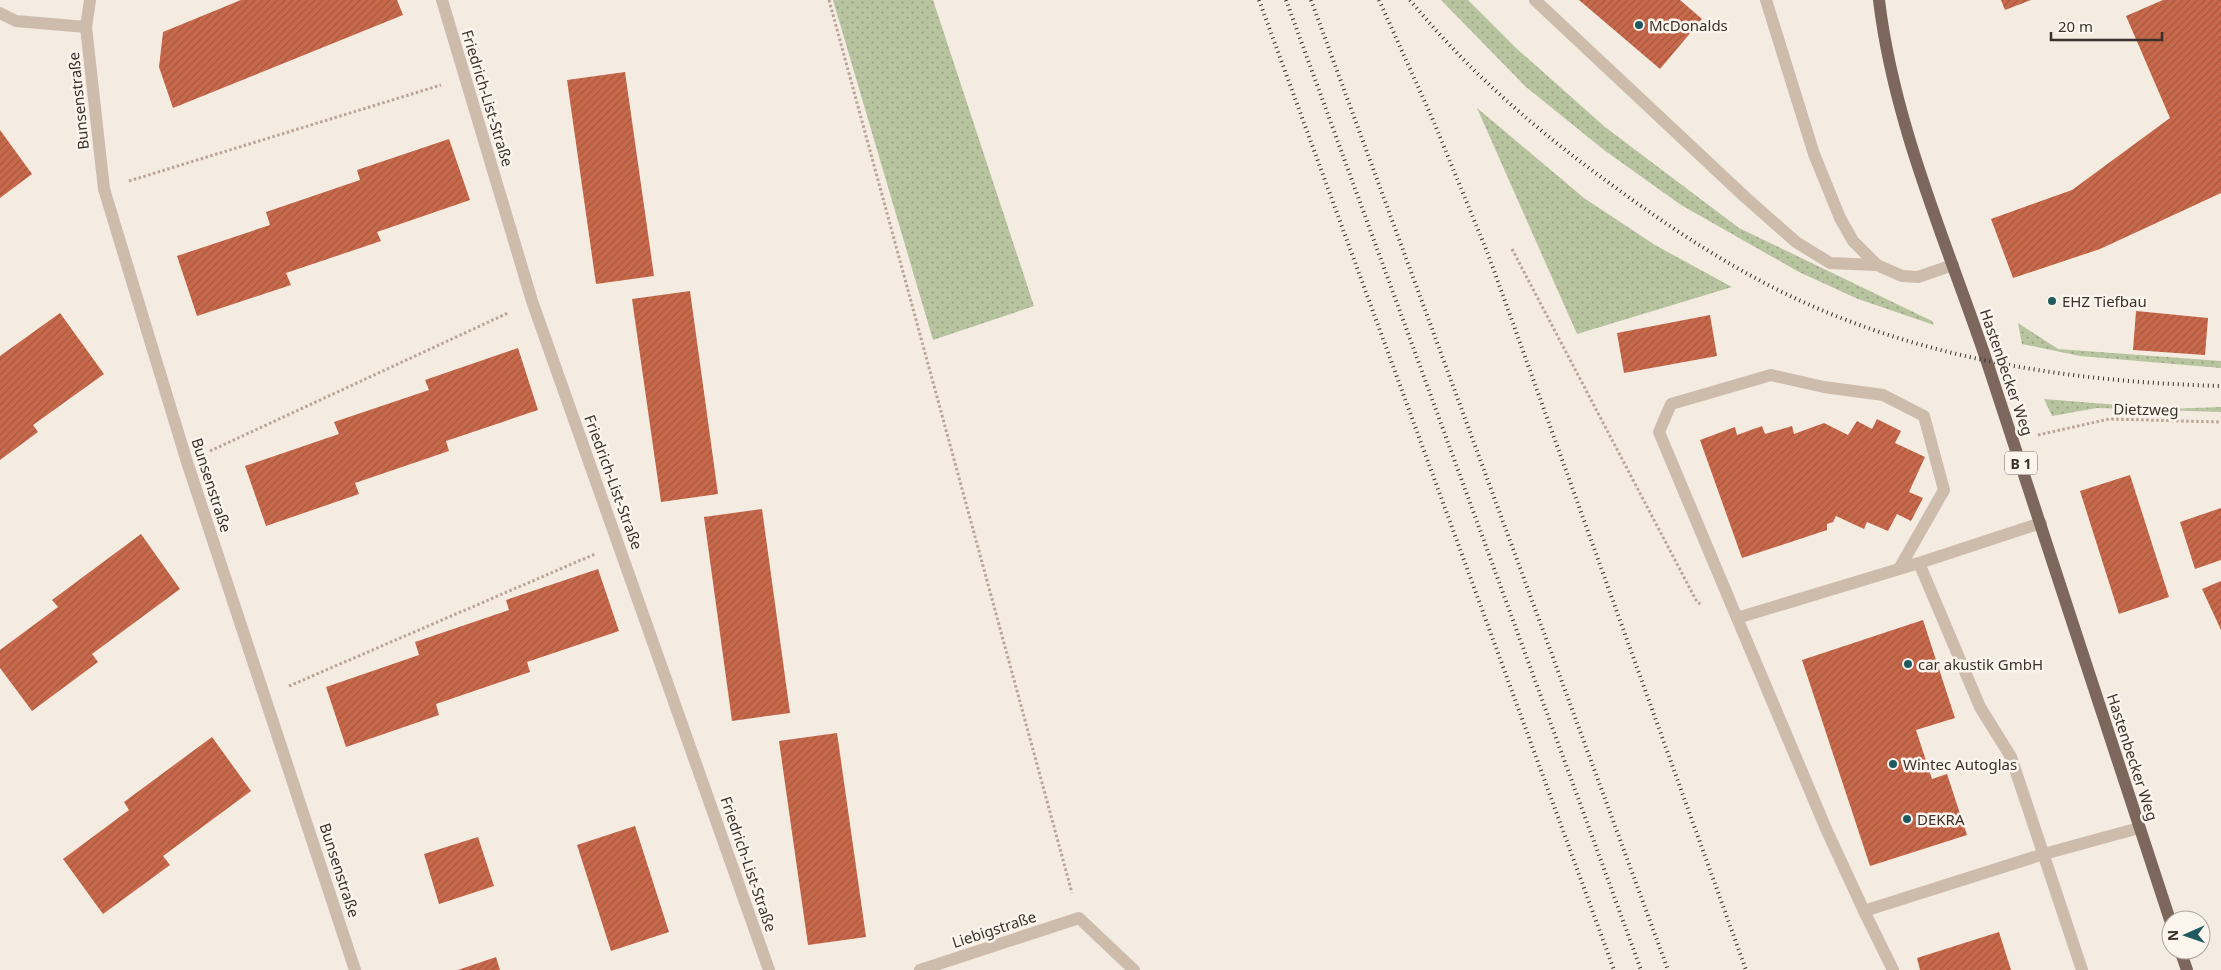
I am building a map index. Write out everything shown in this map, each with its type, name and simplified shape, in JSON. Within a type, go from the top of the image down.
[{"type":"main road","name":"Hastenbecker Weg","points":[[1880,0],[1894,82],[1913,149],[2041,523],[2167,910]]},
{"type":"street","name":"Bunsenstraße","points":[[90,0],[86,27],[104,189],[186,462],[355,970]]},
{"type":"street","name":"Friedrich-List-Straße","points":[[442,0],[532,301],[769,970]]},
{"type":"street","points":[[1535,0],[1745,197],[1796,242],[1830,263],[1877,265]]},
{"type":"street","points":[[1766,0],[1814,154],[1840,218],[1853,241],[1877,265],[1902,276],[1918,277],[1953,266]]},
{"type":"street","points":[[0,13],[16,21],[86,27]]},
{"type":"street","points":[[1894,970],[1827,831],[1659,432],[1671,404],[1771,375],[1824,387],[1883,395],[1924,416],[1944,490],[1899,569]]},
{"type":"street","points":[[1737,618],[1919,563],[2041,523]]},
{"type":"street","points":[[1919,563],[1980,707],[2011,757],[2082,970]]},
{"type":"street","points":[[1864,911],[2044,854],[2139,828]]},
{"type":"street","points":[[1079,918],[1134,970]]},
{"type":"street","name":"Liebigstraße","points":[[920,970],[1079,918]]},
{"type":"path","points":[[829,0],[1079,918]]},
{"type":"path","points":[[104,189],[465,78]]},
{"type":"path","points":[[1512,249],[1697,602],[1737,618]]},
{"type":"path","points":[[186,462],[532,301]]},
{"type":"path","name":"Dietzweg","points":[[2014,442],[2109,419],[2221,422]]},
{"type":"path","points":[[265,696],[618,544]]},
{"type":"green space","points":[[833,0],[933,0],[1034,306],[933,340]]},
{"type":"green space","points":[[1441,0],[1468,0],[1516,48],[1605,127],[1739,228],[1932,321],[1934,325],[1858,299],[1799,272],[1681,205],[1604,150],[1526,87]]},
{"type":"green space","points":[[1477,108],[1584,198],[1655,245],[1732,287],[1577,334]]},
{"type":"green space","points":[[2018,323],[2058,349],[2221,361],[2221,368],[2080,356],[2022,344]]},
{"type":"green space","points":[[2044,399],[2169,409],[2221,407],[2221,412],[2097,408],[2052,416]]},
{"type":"building","points":[[241,0],[397,0],[403,15],[173,108],[159,67],[163,32]]},
{"type":"building","points":[[1579,0],[1680,0],[1702,19],[1660,69]]},
{"type":"building","points":[[2001,0],[2031,0],[2005,10]]},
{"type":"building","points":[[2163,0],[2221,0],[2221,193],[2100,249],[2013,278],[1991,219],[2072,190],[2170,118],[2126,16]]},
{"type":"building","points":[[625,72],[654,276],[596,284],[567,80]]},
{"type":"building","points":[[0,130],[32,174],[0,198]]},
{"type":"building","points":[[449,139],[470,200],[377,232],[381,241],[286,273],[291,285],[197,316],[177,256],[270,225],[266,212],[360,180],[357,170]]},
{"type":"building","points":[[690,291],[718,494],[661,502],[632,299]]},
{"type":"building","points":[[2136,311],[2208,318],[2205,355],[2133,350]]},
{"type":"building","points":[[60,313],[104,374],[33,425],[38,432],[0,460],[0,356]]},
{"type":"building","points":[[1710,315],[1717,356],[1624,373],[1617,333]]},
{"type":"building","points":[[518,348],[538,410],[446,441],[449,451],[355,483],[359,494],[266,526],[245,466],[339,434],[334,422],[429,390],[425,380]]},
{"type":"building","points":[[1877,419],[1901,431],[1895,443],[1925,457],[1909,492],[1923,498],[1911,521],[1897,514],[1888,531],[1867,522],[1864,529],[1836,516],[1833,522],[1827,524],[1827,530],[1742,558],[1700,440],[1735,427],[1737,435],[1762,426],[1765,434],[1792,426],[1794,434],[1824,423],[1848,435],[1857,421],[1872,429]]},
{"type":"building","points":[[2130,475],[2169,597],[2119,614],[2080,491]]},
{"type":"building","points":[[2221,508],[2221,560],[2195,569],[2180,522]]},
{"type":"building","points":[[762,509],[790,713],[732,721],[704,517]]},
{"type":"building","points":[[141,534],[180,589],[92,654],[98,662],[32,711],[0,668],[0,650],[58,607],[52,600]]},
{"type":"building","points":[[598,569],[619,631],[527,662],[530,672],[436,704],[439,715],[346,747],[326,687],[419,655],[415,642],[509,610],[506,600]]},
{"type":"building","points":[[2221,581],[2221,630],[2202,589]]},
{"type":"building","points":[[1923,620],[1955,718],[1916,730],[1932,779],[1947,774],[1967,835],[1870,866],[1802,660]]},
{"type":"building","points":[[837,733],[866,937],[808,945],[779,741]]},
{"type":"building","points":[[212,737],[251,791],[163,856],[170,865],[103,914],[63,859],[129,810],[124,802]]},
{"type":"building","points":[[635,826],[669,932],[611,951],[577,845]]},
{"type":"building","points":[[478,837],[494,886],[439,904],[424,854]]},
{"type":"building","points":[[1999,932],[2011,970],[1920,970],[1917,958]]},
{"type":"building","points":[[496,957],[500,970],[458,970]]},
{"type":"railway","points":[[1259,0],[1614,970]]},
{"type":"railway","points":[[1286,0],[1641,970]]},
{"type":"railway","points":[[1311,0],[1668,970]]},
{"type":"railway","points":[[1379,0],[1433,120],[1488,254],[1746,970]]},
{"type":"railway","points":[[1410,0],[1480,76],[1557,143],[1632,200],[1674,229],[1716,256],[1782,292],[1834,315],[1887,334],[1941,350],[1996,363],[2108,379],[2221,386]]},
{"type":"place","name":"McDonalds","points":[[1639,25]]},
{"type":"place","name":"EHZ Tiefbau","points":[[2052,301]]},
{"type":"place","name":"car akustik GmbH","points":[[1908,664]]},
{"type":"place","name":"Wintec Autoglas","points":[[1893,764]]},
{"type":"place","name":"DEKRA","points":[[1907,819]]}]
